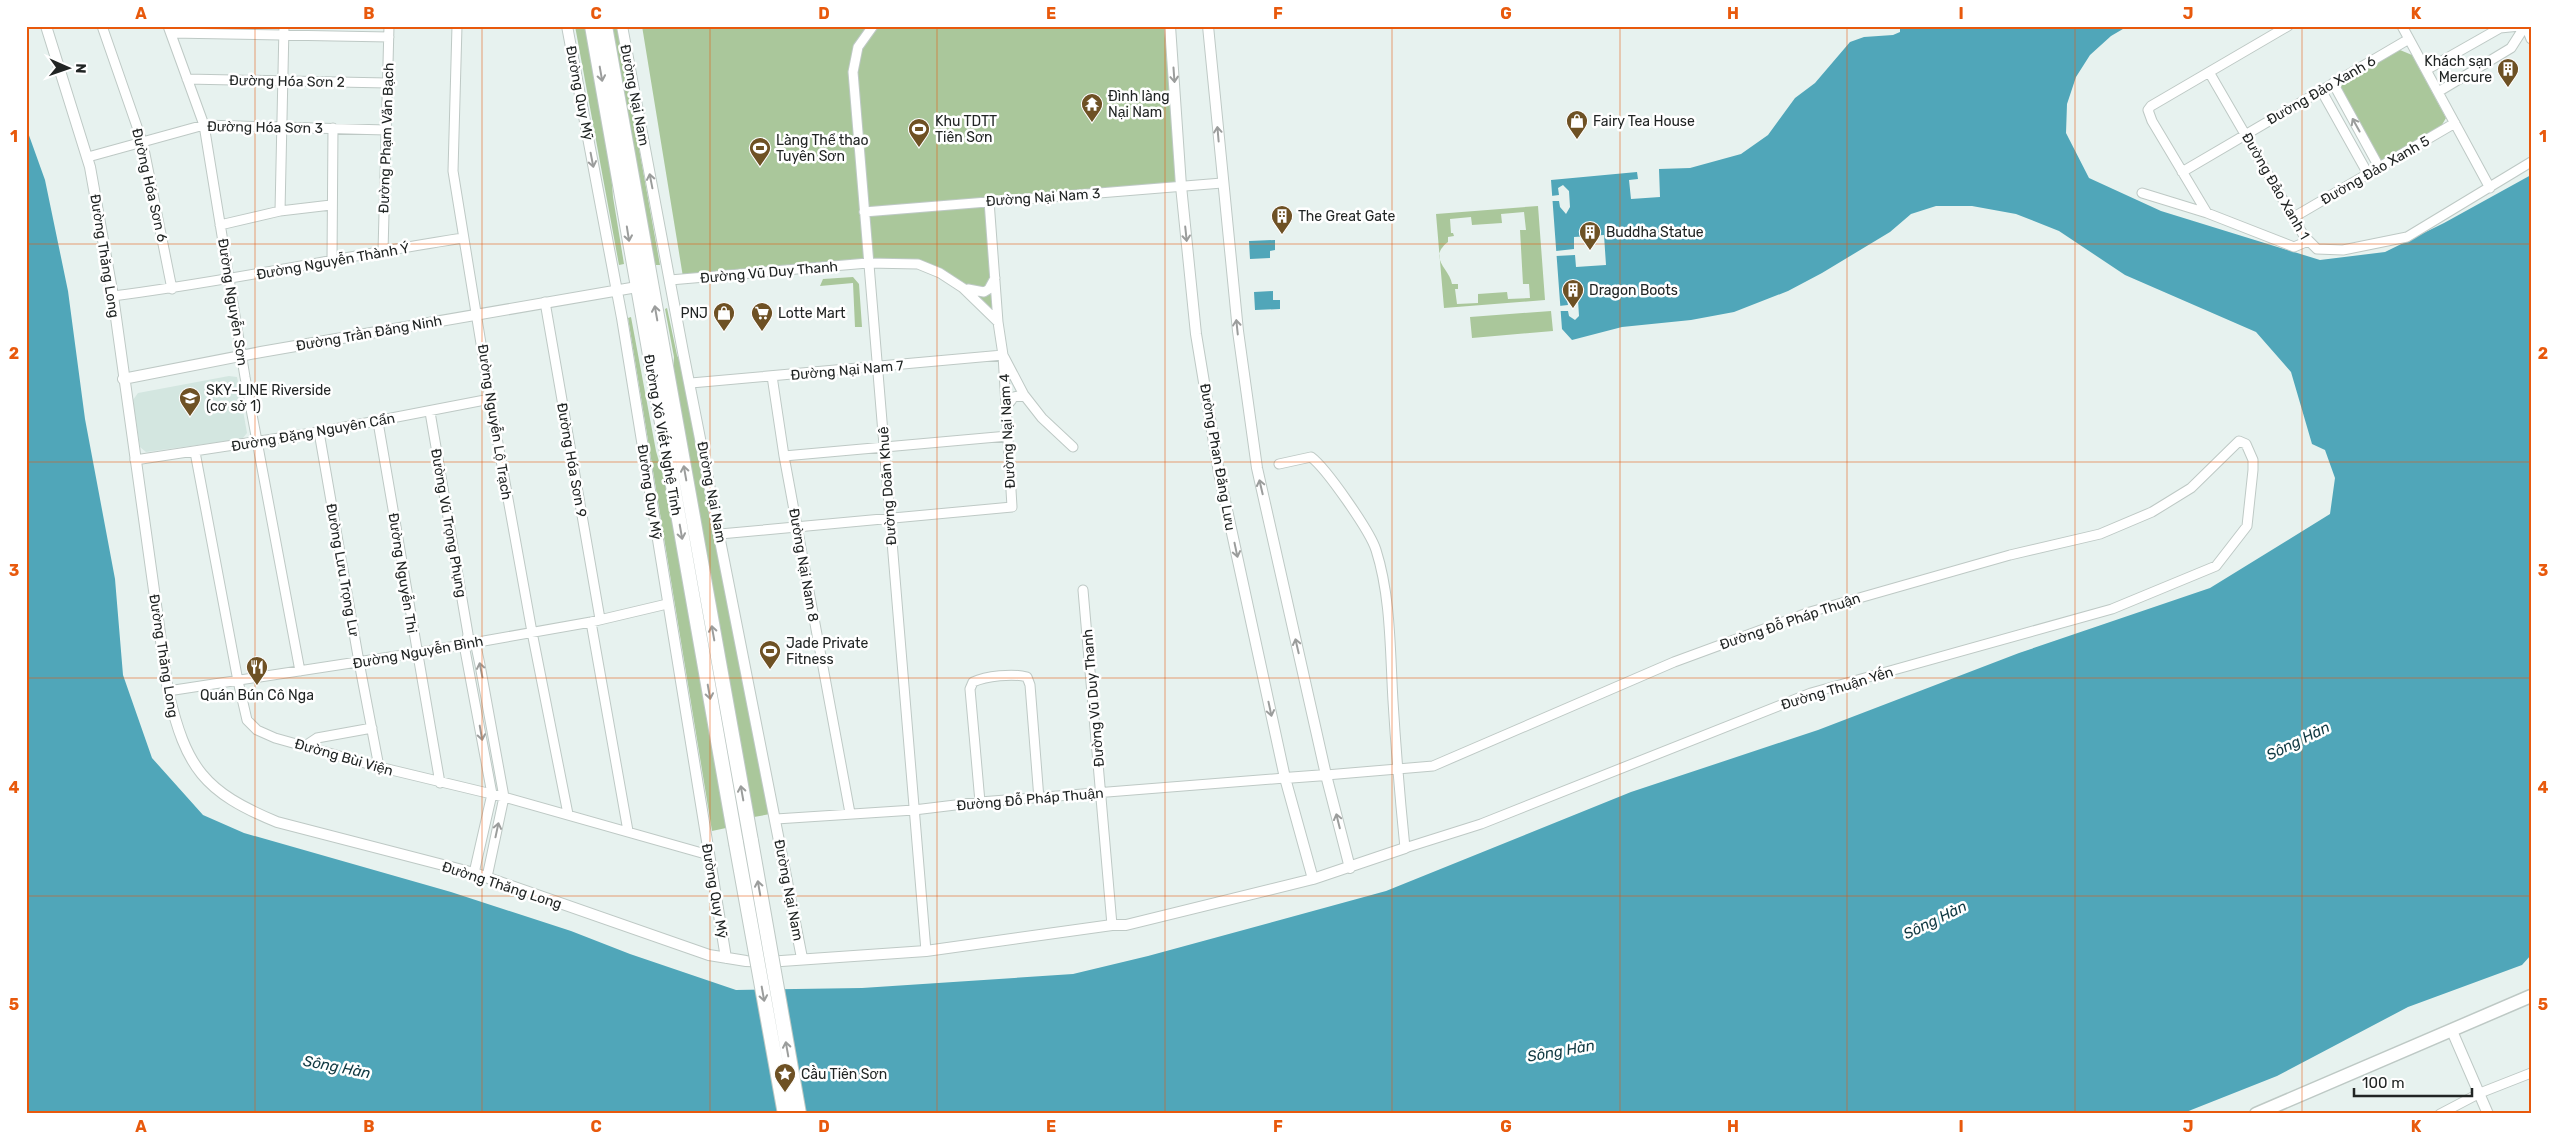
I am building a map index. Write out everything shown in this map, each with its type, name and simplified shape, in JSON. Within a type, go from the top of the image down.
[{"type":"highway","name":"Đường Xô Viết Nghệ Tĩnh","points":[[592,26],[784,1114]]},
{"type":"highway","name":"Đường Xô Viết Nghệ Tĩnh","points":[[605,26],[799,1114]]},
{"type":"main road","points":[[2256,1114],[2531,996]]},
{"type":"street","name":"Đường Thăng Long","points":[[46,26],[88,157],[113,296],[123,379],[168,691],[177,730],[188,754],[206,779],[223,796],[277,822],[487,877],[709,955],[767,962],[802,958],[926,951],[1112,925],[1126,925],[1313,879],[1405,848]]},
{"type":"street","name":"Đường Hóa Sơn 6","points":[[102,26],[143,144],[172,288]]},
{"type":"street","name":"Đường Phạm Văn Bạch","points":[[382,251],[389,26]]},
{"type":"street","name":"Đường Nguyễn Lộ Trạch","points":[[457,26],[453,171],[490,399],[532,632],[568,814]]},
{"type":"street","name":"Đường Quy Mỹ","points":[[567,26],[616,290],[726,958]]},
{"type":"street","name":"Đường Nại Nam","points":[[622,26],[802,958]]},
{"type":"street","name":"Đường Doãn Khuê","points":[[873,26],[858,46],[853,72],[884,447],[888,518],[926,951]]},
{"type":"street","name":"Đường Phan Đăng Lưu","points":[[1170,26],[1182,186],[1196,334],[1218,464],[1285,778],[1313,879]]},
{"type":"street","points":[[1208,26],[1238,331],[1257,468],[1326,774],[1350,868]]},
{"type":"street","points":[[2207,213],[2152,121],[2148,110],[2151,106],[2288,26]]},
{"type":"street","points":[[2402,26],[2490,188]]},
{"type":"street","points":[[2426,70],[2487,30],[2520,26]]},
{"type":"street","points":[[2525,26],[2531,39]]},
{"type":"street","points":[[2438,92],[2511,48],[2525,26]]},
{"type":"street","points":[[169,30],[284,31],[389,38]]},
{"type":"street","name":"Đường Nguyễn Sơn","points":[[169,30],[204,125],[257,442],[300,671]]},
{"type":"street","points":[[280,212],[284,31]]},
{"type":"street","name":"Đường Đảo Xanh 6","points":[[2182,172],[2409,39]]},
{"type":"street","name":"Đường Đảo Xanh 1","points":[[2209,72],[2308,241],[2317,249],[2329,251],[2399,240],[2414,234],[2531,162]]},
{"type":"street","name":"Đường Hóa Sơn 2","points":[[187,79],[387,83]]},
{"type":"street","points":[[2333,83],[2379,167]]},
{"type":"street","points":[[2321,90],[2368,174]]},
{"type":"street","name":"Đường Đảo Xanh 5","points":[[2294,218],[2455,123]]},
{"type":"street","name":"Đường Hóa Sơn 3","points":[[88,157],[143,144],[204,125],[386,130]]},
{"type":"street","points":[[332,261],[333,128]]},
{"type":"street","name":"Đường Nại Nam 3","points":[[864,212],[1222,182]]},
{"type":"street","points":[[2142,193],[2207,213],[2294,247],[2308,241]]},
{"type":"street","points":[[989,201],[998,322],[1003,355],[1024,395],[1042,418],[1073,447]]},
{"type":"street","points":[[220,225],[280,212],[331,206]]},
{"type":"street","name":"Đường Nguyễn Thành Ý","points":[[113,296],[229,280],[382,251],[463,238]]},
{"type":"street","name":"Đường Vũ Duy Thanh","points":[[670,280],[868,263],[918,264],[940,273],[963,288],[998,322]]},
{"type":"street","points":[[963,288],[984,292],[989,289],[995,278]]},
{"type":"street","points":[[651,285],[670,280]]},
{"type":"street","name":"Đường Trần Đăng Ninh","points":[[123,379],[242,355],[637,287]]},
{"type":"street","name":"Đường Hóa Sơn 9","points":[[545,302],[628,831]]},
{"type":"street","name":"Đường Nại Nam 7","points":[[691,384],[1003,355]]},
{"type":"street","name":"Đường Nại Nam 4","points":[[888,518],[1012,507],[1003,355]]},
{"type":"street","name":"Đường Nại Nam 8","points":[[772,376],[784,456],[850,813]]},
{"type":"street","points":[[1006,407],[1014,396],[1024,395]]},
{"type":"street","name":"Đường Đặng Nguyên Cẩn","points":[[135,460],[378,422],[490,399]]},
{"type":"street","name":"Đường Vũ Trọng Phụng","points":[[430,412],[469,640],[476,708],[492,794],[474,873]]},
{"type":"street","name":"Đường Nguyễn Thi","points":[[378,422],[416,653],[440,783]]},
{"type":"street","name":"Đường Lưu Trọng Lư","points":[[319,432],[379,767]]},
{"type":"street","points":[[784,456],[1008,436]]},
{"type":"street","name":"Đường Đỗ Pháp Thuận","points":[[1326,774],[1433,766],[1674,662],[1810,612],[2010,554],[2100,534],[2152,512],[2191,488],[2239,441]]},
{"type":"street","name":"Đường Thuận Yến","points":[[1405,848],[1481,824],[1811,693],[2112,609],[2216,566],[2247,526],[2252,460],[2246,444],[2239,441]]},
{"type":"street","name":"Đường Bùi Viện","points":[[195,452],[238,681],[247,720],[257,730],[275,738],[379,767],[568,814],[709,855]]},
{"type":"street","points":[[1279,464],[1311,457],[1319,463],[1340,491],[1376,548],[1387,607],[1405,848]]},
{"type":"street","points":[[720,534],[888,518]]},
{"type":"street","name":"Đường Vũ Duy Thanh","points":[[1084,590],[1112,925]]},
{"type":"street","name":"Đường Nguyễn Bình","points":[[168,691],[416,653],[469,640],[532,632],[667,604]]},
{"type":"street","name":"Đường Vũ Trọng Phụng","points":[[469,640],[488,706],[504,797],[487,877]]},
{"type":"street","points":[[980,802],[970,689],[973,682],[979,679],[1020,675],[1027,677],[1030,684],[1040,799]]},
{"type":"street","points":[[476,708],[488,706]]},
{"type":"street","points":[[305,746],[317,738],[372,728]]},
{"type":"street","points":[[1285,778],[1326,774]]},
{"type":"street","name":"Đường Đỗ Pháp Thuận","points":[[776,819],[914,810],[980,802],[1040,799],[1285,778]]},
{"type":"street","points":[[2452,1031],[2488,1114]]},
{"type":"street","points":[[2440,1114],[2480,1093],[2531,1073]]},
{"type":"shaded area","name":"SKY-LINE Riverside (cơ sở 1)","points":[[229,376],[237,377],[247,433],[242,439],[146,452],[140,447],[133,400],[138,393]]},
{"type":"green space","points":[[575,26],[585,26],[610,159],[613,197],[624,264],[619,265]]},
{"type":"green space","points":[[611,26],[617,26],[660,265],[654,265]]},
{"type":"green space","name":"Khu TDTT Tiên Sơn","points":[[642,26],[1164,26],[1177,182],[986,198],[993,313],[961,281],[918,261],[683,277]]},
{"type":"green space","points":[[2400,50],[2412,55],[2446,118],[2440,128],[2383,161],[2374,157],[2338,90],[2344,82]]},
{"type":"green space","points":[[1538,206],[1545,300],[1444,308],[1440,259],[1452,284],[1458,284],[1458,289],[1455,289],[1457,304],[1478,303],[1478,294],[1507,292],[1508,299],[1530,298],[1529,284],[1523,284],[1520,230],[1526,230],[1524,212],[1501,214],[1502,223],[1472,225],[1471,217],[1450,219],[1451,233],[1454,236],[1448,237],[1448,242],[1442,248],[1439,255],[1436,214]]},
{"type":"green space","points":[[853,277],[859,284],[862,327],[855,327],[853,283],[820,286],[823,279]]},
{"type":"green space","points":[[667,308],[677,355],[685,375],[770,814],[754,817],[673,375],[674,357],[665,309]]},
{"type":"green space","points":[[1551,311],[1553,331],[1472,338],[1470,317]]},
{"type":"green space","points":[[631,317],[656,451],[670,500],[726,828],[712,831],[628,318]]},
{"type":"water","name":"Sông Hàn","points":[[1900,26],[2128,26],[2111,36],[2090,55],[2076,77],[2067,104],[2066,133],[2089,178],[2161,211],[2320,260],[2385,252],[2444,223],[2531,175],[2531,955],[2522,965],[2408,1007],[2277,1076],[2181,1114],[26,1114],[26,127],[45,180],[68,291],[85,419],[115,579],[123,675],[152,758],[203,815],[244,833],[451,892],[571,931],[630,954],[736,990],[862,988],[1073,974],[1148,956],[1386,891],[1631,792],[1818,730],[2019,653],[2210,588],[2330,514],[2335,478],[2325,450],[2312,444],[2291,372],[2256,332],[2125,275],[2059,231],[2016,214],[1972,206],[1936,206],[1911,214],[1890,232],[1788,291],[1734,312],[1691,320],[1622,327],[1572,340],[1562,329],[1551,180],[1637,172],[1638,179],[1629,180],[1631,199],[1660,197],[1659,169],[1690,168],[1741,154],[1768,135],[1795,98],[1815,83],[1850,42],[1864,37],[1893,35],[1900,32]]},
{"type":"water","points":[[1275,240],[1275,250],[1270,251],[1270,258],[1250,259],[1249,241]]},
{"type":"water","points":[[1273,291],[1273,300],[1280,300],[1280,309],[1255,310],[1254,292]]},
{"type":"pier","points":[[1563,185],[1569,191],[1570,207],[1566,214],[1560,207],[1559,201],[1552,201],[1551,196],[1559,195],[1558,188]]},
{"type":"pier","points":[[1604,235],[1606,265],[1576,267],[1575,255],[1556,256],[1556,251],[1574,249],[1574,237]]},
{"type":"pier","points":[[1572,292],[1578,300],[1579,316],[1575,320],[1569,316],[1568,311],[1560,311],[1559,306],[1568,305],[1567,300]]},
{"type":"place","name":"Khách sạn Mercure","points":[[2508,88]]},
{"type":"place","name":"Đình làng Nại Nam","points":[[1092,123]]},
{"type":"place","name":"Fairy Tea House","points":[[1577,140]]},
{"type":"place","name":"Khu TDTT Tiên Sơn","points":[[919,148]]},
{"type":"place","name":"Làng Thể thao Tuyên Sơn","points":[[760,167]]},
{"type":"place","name":"The Great Gate","points":[[1282,235]]},
{"type":"place","name":"Buddha Statue","points":[[1590,251]]},
{"type":"place","name":"Dragon Boots","points":[[1573,309]]},
{"type":"place","name":"PNJ","points":[[724,332]]},
{"type":"place","name":"Lotte Mart","points":[[762,332]]},
{"type":"place","name":"SKY-LINE Riverside (cơ sở 1)","points":[[190,417]]},
{"type":"place","name":"Jade Private Fitness","points":[[770,670]]},
{"type":"place","name":"Quán Bún Cô Nga","points":[[257,686]]},
{"type":"place","name":"Cầu Tiên Sơn","points":[[785,1093]]}]
